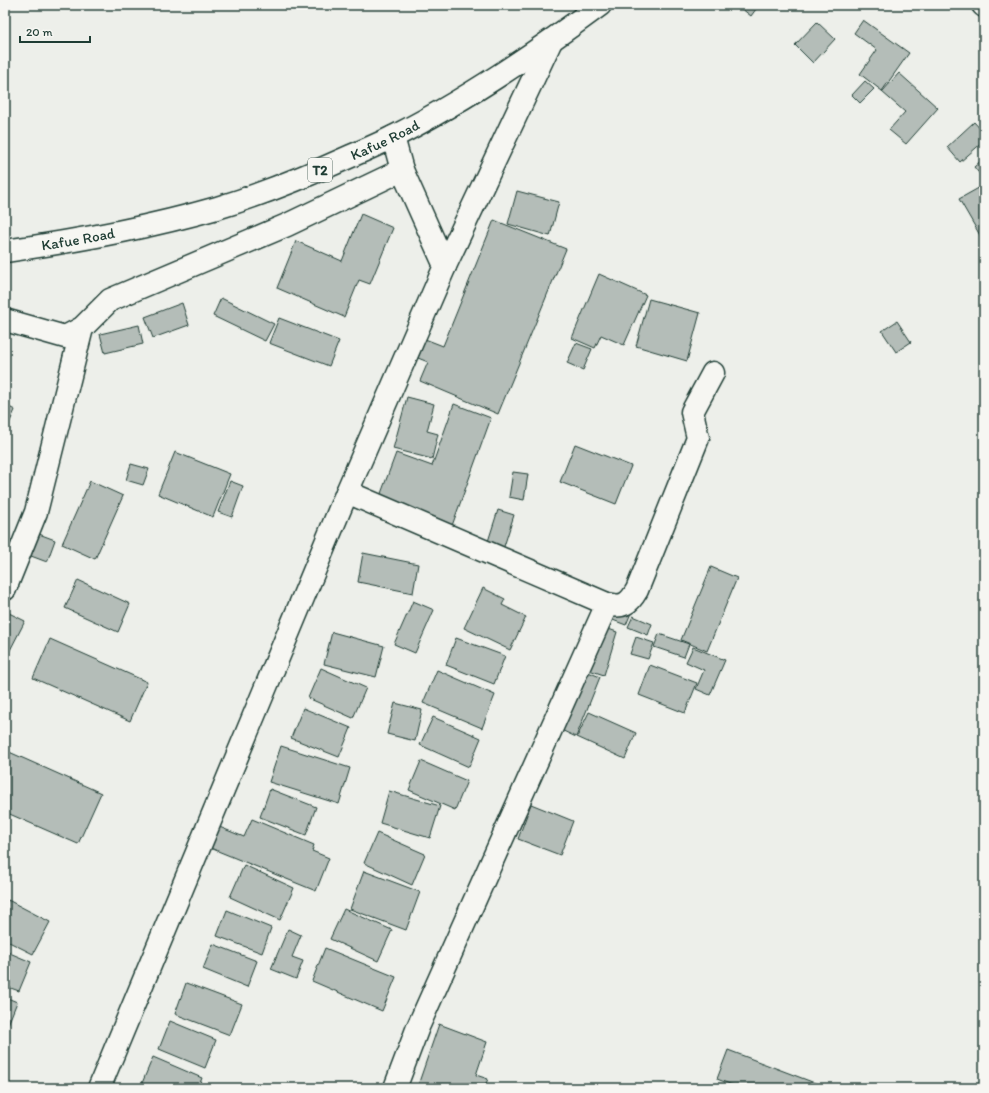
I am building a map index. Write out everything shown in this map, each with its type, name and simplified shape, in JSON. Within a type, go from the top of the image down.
[{"type":"main road","name":"Kafue Road","points":[[5,251],[52,245],[106,235],[167,221],[218,207],[272,189],[331,165],[393,137],[495,79],[600,5]]},
{"type":"main road","points":[[99,1088],[347,492],[446,266],[551,41]]},
{"type":"main road","points":[[393,137],[402,170],[446,266]]},
{"type":"main road","points":[[5,320],[65,337],[82,328],[110,300],[287,225],[402,170]]},
{"type":"main road","points":[[5,589],[36,512],[82,328]]},
{"type":"main road","points":[[347,492],[607,604],[616,606],[625,605],[632,599],[637,590],[698,438],[692,412],[713,373]]},
{"type":"main road","points":[[395,1088],[424,1013],[607,604]]},
{"type":"building","points":[[737,5],[759,5],[751,16]]},
{"type":"building","points":[[863,20],[909,53],[882,91],[860,74],[877,50],[854,33]]},
{"type":"building","points":[[817,22],[835,39],[813,63],[795,45]]},
{"type":"building","points":[[899,73],[938,108],[906,144],[889,130],[905,112],[882,92]]},
{"type":"building","points":[[865,81],[874,89],[860,103],[852,95]]},
{"type":"building","points":[[974,122],[984,133],[984,141],[960,162],[947,147]]},
{"type":"building","points":[[984,158],[984,178],[983,178],[974,167]]},
{"type":"building","points":[[984,185],[984,235],[981,237],[959,199]]},
{"type":"building","points":[[517,191],[559,202],[550,236],[508,224]]},
{"type":"building","points":[[361,214],[393,228],[370,284],[359,280],[344,317],[277,288],[296,241],[342,261]]},
{"type":"building","points":[[494,220],[566,249],[498,414],[420,381],[428,362],[418,358],[425,339],[443,346]]},
{"type":"building","points":[[599,274],[646,295],[624,345],[601,335],[595,348],[572,338]]},
{"type":"building","points":[[221,298],[274,324],[265,341],[213,316]]},
{"type":"building","points":[[649,299],[700,313],[687,361],[636,346]]},
{"type":"building","points":[[182,303],[189,325],[153,338],[145,317]]},
{"type":"building","points":[[279,318],[339,341],[329,366],[269,343]]},
{"type":"building","points":[[897,321],[911,342],[896,352],[882,331]]},
{"type":"building","points":[[139,325],[143,344],[105,353],[100,334]]},
{"type":"building","points":[[576,343],[592,349],[583,370],[567,363]]},
{"type":"building","points":[[407,397],[434,404],[427,431],[438,434],[432,459],[393,449]]},
{"type":"building","points":[[454,404],[491,418],[449,534],[376,507],[396,453],[432,466]]},
{"type":"building","points":[[5,405],[15,410],[5,433]]},
{"type":"building","points":[[575,444],[631,466],[616,504],[560,482]]},
{"type":"building","points":[[175,452],[230,474],[213,517],[158,494]]},
{"type":"building","points":[[131,464],[149,469],[143,485],[126,480]]},
{"type":"building","points":[[513,472],[528,474],[524,500],[509,497]]},
{"type":"building","points":[[90,481],[123,496],[95,559],[62,544]]},
{"type":"building","points":[[230,481],[243,486],[232,517],[218,512]]},
{"type":"building","points":[[498,510],[514,515],[500,559],[484,554]]},
{"type":"building","points":[[31,531],[55,540],[47,562],[23,553]]},
{"type":"building","points":[[363,553],[418,564],[413,593],[358,582]]},
{"type":"building","points":[[711,567],[737,578],[707,651],[681,640]]},
{"type":"building","points":[[78,580],[130,604],[118,632],[65,608]]},
{"type":"building","points":[[483,588],[505,599],[502,605],[526,617],[510,650],[464,628]]},
{"type":"building","points":[[413,601],[434,610],[415,653],[394,644]]},
{"type":"building","points":[[615,607],[631,613],[626,625],[610,619]]},
{"type":"building","points":[[5,611],[25,621],[5,660]]},
{"type":"building","points":[[633,616],[652,624],[648,635],[628,627]]},
{"type":"building","points":[[600,626],[617,632],[604,675],[586,669]]},
{"type":"building","points":[[332,632],[384,646],[376,677],[324,664]]},
{"type":"building","points":[[659,634],[689,644],[684,657],[654,647]]},
{"type":"building","points":[[636,637],[654,643],[648,659],[630,654]]},
{"type":"building","points":[[456,638],[505,656],[494,684],[446,665]]},
{"type":"building","points":[[50,639],[147,682],[130,721],[33,678]]},
{"type":"building","points":[[693,647],[725,660],[710,695],[696,689],[704,670],[686,662]]},
{"type":"building","points":[[650,665],[697,683],[685,713],[639,695]]},
{"type":"building","points":[[321,668],[366,688],[353,718],[308,698]]},
{"type":"building","points":[[581,669],[600,677],[576,737],[557,728]]},
{"type":"building","points":[[437,670],[495,695],[482,728],[423,703]]},
{"type":"building","points":[[395,703],[422,710],[415,741],[387,734]]},
{"type":"building","points":[[303,708],[351,728],[339,757],[291,738]]},
{"type":"building","points":[[589,712],[636,733],[625,759],[577,737]]},
{"type":"building","points":[[433,717],[481,738],[469,767],[420,745]]},
{"type":"building","points":[[281,746],[350,768],[339,804],[269,782]]},
{"type":"building","points":[[7,751],[101,793],[78,844],[5,812],[5,754]]},
{"type":"building","points":[[421,761],[467,781],[455,810],[409,790]]},
{"type":"building","points":[[270,789],[316,807],[306,835],[260,817]]},
{"type":"building","points":[[389,791],[440,806],[430,838],[380,823]]},
{"type":"building","points":[[531,804],[573,821],[560,855],[518,839]]},
{"type":"building","points":[[252,819],[314,845],[312,851],[329,858],[316,891],[208,847],[217,826],[244,837]]},
{"type":"building","points":[[377,833],[425,854],[412,885],[364,863]]},
{"type":"building","points":[[244,865],[294,888],[280,920],[230,897]]},
{"type":"building","points":[[364,871],[420,892],[406,930],[350,909]]},
{"type":"building","points":[[8,900],[50,922],[33,954],[5,940],[5,906]]},
{"type":"building","points":[[344,909],[392,930],[378,961],[330,939]]},
{"type":"building","points":[[227,910],[271,928],[262,953],[217,936]]},
{"type":"building","points":[[288,929],[301,935],[292,957],[303,961],[296,979],[271,969]]},
{"type":"building","points":[[213,944],[257,961],[247,987],[203,969]]},
{"type":"building","points":[[325,948],[396,977],[382,1011],[312,981]]},
{"type":"building","points":[[5,951],[31,962],[19,991],[5,986]]},
{"type":"building","points":[[186,983],[242,1004],[230,1035],[175,1014]]},
{"type":"building","points":[[5,997],[17,1002],[5,1032]]},
{"type":"building","points":[[170,1021],[216,1040],[205,1068],[159,1049]]},
{"type":"building","points":[[439,1024],[487,1042],[476,1075],[488,1079],[484,1088],[417,1088]]},
{"type":"building","points":[[728,1050],[828,1088],[740,1088],[717,1079]]},
{"type":"building","points":[[153,1057],[202,1078],[198,1088],[140,1088]]}]
